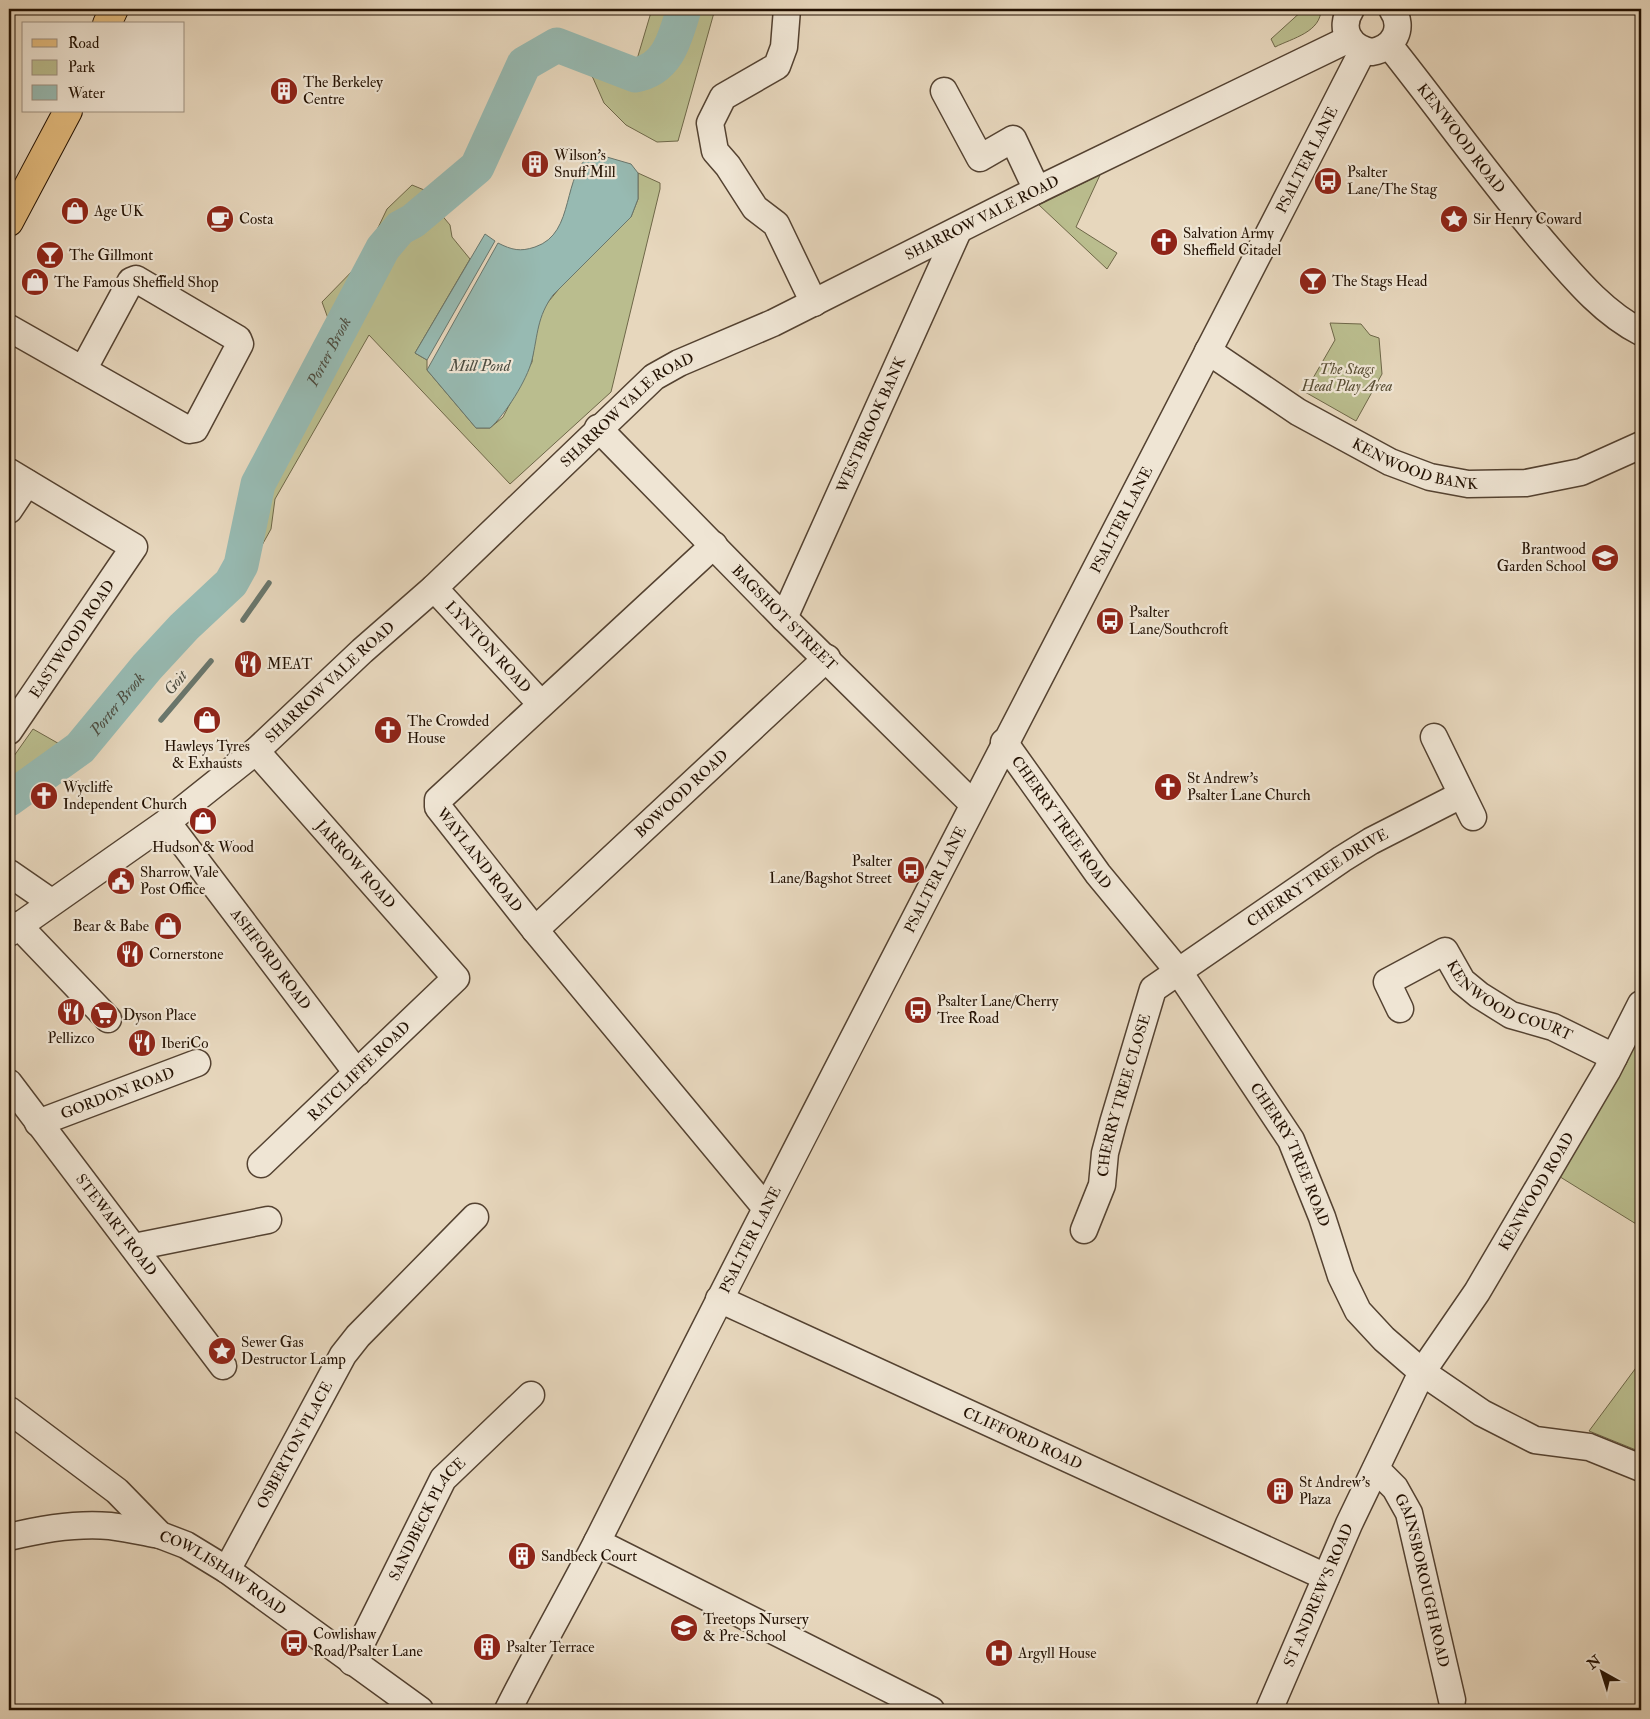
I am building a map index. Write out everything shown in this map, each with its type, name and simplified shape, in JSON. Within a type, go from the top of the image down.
[{"type":"main road","points":[[109,22],[114,9]]},
{"type":"main road","points":[[9,222],[67,112]]},
{"type":"street","points":[[787,9],[784,47],[777,66],[723,97],[710,123],[714,151],[728,166],[754,208],[776,224],[814,303]]},
{"type":"street","points":[[1351,9],[1345,23],[1356,45]]},
{"type":"street","points":[[1389,46],[1398,29],[1394,9]]},
{"type":"street","name":"SHARROW VALE ROAD","points":[[13,929],[167,822],[256,751],[362,651],[434,588],[598,428],[654,377],[679,363],[773,323],[814,303],[1037,190],[1356,45],[1381,50],[1389,46]]},
{"type":"street","name":"PSALTER LANE","points":[[508,1710],[597,1542],[719,1299],[882,987],[1004,742],[1208,351],[1356,45]]},
{"type":"street","name":"KENWOOD ROAD","points":[[1389,46],[1515,210],[1584,288],[1604,306],[1641,332]]},
{"type":"street","points":[[944,91],[980,158],[1013,139],[1037,190]]},
{"type":"street","name":"WESTBROOK BANK","points":[[784,618],[958,231]]},
{"type":"street","points":[[9,328],[83,370],[189,430],[195,429],[240,344],[238,338],[136,279],[130,281],[83,370]]},
{"type":"street","name":"KENWOOD BANK","points":[[1208,351],[1298,412],[1390,462],[1430,477],[1468,484],[1526,483],[1581,472],[1641,445]]},
{"type":"street","name":"BAGSHOT STREET","points":[[598,428],[784,618],[827,658],[973,804]]},
{"type":"street","points":[[9,510],[18,478]]},
{"type":"street","name":"EASTWOOD ROAD","points":[[9,731],[134,547],[18,478]]},
{"type":"street","name":"WAYLAND ROAD","points":[[714,545],[438,800],[438,807],[535,930],[766,1208]]},
{"type":"street","name":"LYNTON ROAD","points":[[434,588],[541,704]]},
{"type":"street","name":"BOWOOD ROAD","points":[[535,930],[827,658]]},
{"type":"street","name":"CHERRY TREE DRIVE","points":[[1179,972],[1371,841],[1467,806],[1434,737]]},
{"type":"street","name":"CHERRY TREE ROAD","points":[[1004,742],[1098,874],[1179,972],[1291,1140],[1322,1217],[1341,1276],[1358,1311],[1384,1339],[1422,1372],[1482,1413],[1536,1440],[1589,1447],[1641,1468]]},
{"type":"street","name":"JARROW ROAD","points":[[256,751],[456,978]]},
{"type":"street","name":"ASHFORD ROAD","points":[[167,822],[357,1073]]},
{"type":"street","points":[[9,873],[51,902]]},
{"type":"street","points":[[13,929],[108,1019]]},
{"type":"street","name":"KENWOOD COURT","points":[[1400,1009],[1387,982],[1445,951],[1462,981],[1479,996],[1511,1015],[1553,1027],[1614,1057]]},
{"type":"street","name":"CHERRY TREE CLOSE","points":[[1084,1230],[1102,1185],[1105,1153],[1154,988],[1179,972]]},
{"type":"street","name":"RATCLIFFE ROAD","points":[[261,1164],[456,978]]},
{"type":"street","name":"KENWOOD ROAD","points":[[1422,1372],[1477,1292],[1614,1057],[1641,1004]]},
{"type":"street","name":"GORDON ROAD","points":[[38,1123],[197,1063]]},
{"type":"street","name":"STEWART ROAD","points":[[9,1083],[223,1366]]},
{"type":"street","name":"OSBERTON PLACE","points":[[227,1570],[343,1355],[358,1336],[475,1218]]},
{"type":"street","points":[[134,1247],[268,1220]]},
{"type":"street","name":"CLIFFORD ROAD","points":[[719,1299],[1326,1577]]},
{"type":"street","name":"ST ANDREW'S ROAD","points":[[1269,1710],[1326,1577],[1422,1372]]},
{"type":"street","name":"SANDBECK PLACE","points":[[352,1662],[443,1479],[531,1395]]},
{"type":"street","name":"COWLISHAW ROAD","points":[[9,1410],[118,1491],[160,1535],[186,1545],[227,1570],[420,1710]]},
{"type":"street","name":"GAINSBOROUGH ROAD","points":[[1376,1469],[1395,1488],[1409,1513],[1452,1700]]},
{"type":"street","points":[[9,1537],[38,1530],[94,1526],[109,1526],[160,1535]]},
{"type":"street","points":[[597,1542],[931,1710]]},
{"type":"green space","points":[[652,9],[715,9],[678,141],[657,142],[626,125],[604,103],[593,78],[562,40],[635,66]]},
{"type":"green space","points":[[1304,9],[1321,9],[1320,17],[1316,23],[1305,33],[1275,47],[1271,39]]},
{"type":"green space","points":[[638,173],[660,183],[611,392],[510,484],[369,335],[275,499],[271,529],[236,592],[176,647],[124,707],[107,732],[84,756],[70,750],[234,555],[248,488],[329,321],[322,302],[362,261],[387,209],[412,185],[434,194],[440,213],[450,225],[452,237],[470,259],[415,353],[427,360],[427,370],[476,428],[490,428],[503,417],[532,362],[535,333],[544,307],[563,284],[631,217],[638,199]]},
{"type":"green space","points":[[1100,175],[1076,227],[1117,253],[1107,269],[1039,205]]},
{"type":"green space","name":"The Stags Head Play Area","points":[[1330,323],[1361,324],[1370,335],[1379,338],[1382,374],[1356,421],[1305,392],[1335,340]]},
{"type":"green space","points":[[33,729],[70,750],[9,790],[9,763]]},
{"type":"green space","points":[[1641,1022],[1641,1227],[1557,1175]]},
{"type":"green space","points":[[1641,1361],[1641,1452],[1589,1431]]},
{"type":"water","points":[[551,37],[553,53],[528,68],[512,108],[499,104],[521,52]]},
{"type":"water","points":[[472,153],[490,159],[482,172],[463,188],[457,185]]},
{"type":"water","name":"Mill Pond","points":[[593,153],[631,164],[638,173],[638,199],[631,217],[553,295],[541,318],[529,368],[509,406],[490,428],[476,428],[427,370],[498,243],[520,250],[535,247],[548,240],[557,229],[563,217],[576,175],[583,162]]},
{"type":"water","points":[[485,234],[495,241],[427,360],[415,353]]},
{"type":"waterway","name":"Porter Brook","points":[[9,799],[80,748],[147,667],[184,627],[231,583],[241,565],[258,484],[383,248],[400,228],[413,221],[477,167],[524,64],[557,45],[635,75],[646,72],[656,66],[669,50],[674,41],[684,9]]},
{"type":"waterway","name":"Goit","points":[[243,620],[269,583]]},
{"type":"waterway","name":"Goit","points":[[161,720],[211,661]]},
{"type":"place","name":"The Berkeley Centre","points":[[284,91]]},
{"type":"place","name":"Wilson's Snuff Mill","points":[[535,164]]},
{"type":"place","name":"Psalter Lane/The Stag","points":[[1328,181]]},
{"type":"place","name":"Age UK","points":[[75,211]]},
{"type":"place","name":"Costa","points":[[220,219]]},
{"type":"place","name":"Sir Henry Coward","points":[[1454,219]]},
{"type":"place","name":"Salvation Army Sheffield Citadel","points":[[1164,242]]},
{"type":"place","name":"The Gillmont","points":[[50,255]]},
{"type":"place","name":"The Stags Head","points":[[1313,281]]},
{"type":"place","name":"The Famous Sheffield Shop","points":[[35,282]]},
{"type":"place","name":"Brantwood Garden School","points":[[1605,558]]},
{"type":"place","name":"Psalter Lane/Southcroft","points":[[1110,621]]},
{"type":"place","name":"MEAT","points":[[248,664]]},
{"type":"place","name":"Hawleys Tyres & Exhausts","points":[[207,720]]},
{"type":"place","name":"The Crowded House","points":[[388,730]]},
{"type":"place","name":"St Andrew's Psalter Lane Church","points":[[1168,787]]},
{"type":"place","name":"Wycliffe Independent Church","points":[[44,796]]},
{"type":"place","name":"Hudson & Wood","points":[[203,821]]},
{"type":"place","name":"Psalter Lane/Bagshot Street","points":[[911,870]]},
{"type":"place","name":"Sharrow Vale Post Office","points":[[121,881]]},
{"type":"place","name":"Bear & Babe","points":[[168,926]]},
{"type":"place","name":"Cornerstone","points":[[130,954]]},
{"type":"place","name":"Psalter Lane/Cherry Tree Road","points":[[918,1010]]},
{"type":"place","name":"Pellizco","points":[[71,1012]]},
{"type":"place","name":"Dyson Place","points":[[104,1015]]},
{"type":"place","name":"IberiCo","points":[[142,1043]]},
{"type":"place","name":"Sewer Gas Destructor Lamp","points":[[222,1351]]},
{"type":"place","name":"St Andrew's Plaza","points":[[1280,1491]]},
{"type":"place","name":"Sandbeck Court","points":[[522,1556]]},
{"type":"place","name":"Treetops Nursery & Pre-School","points":[[684,1628]]},
{"type":"place","name":"Cowlishaw Road/Psalter Lane","points":[[294,1643]]},
{"type":"place","name":"Psalter Terrace","points":[[487,1647]]},
{"type":"place","name":"Argyll House","points":[[999,1653]]}]
